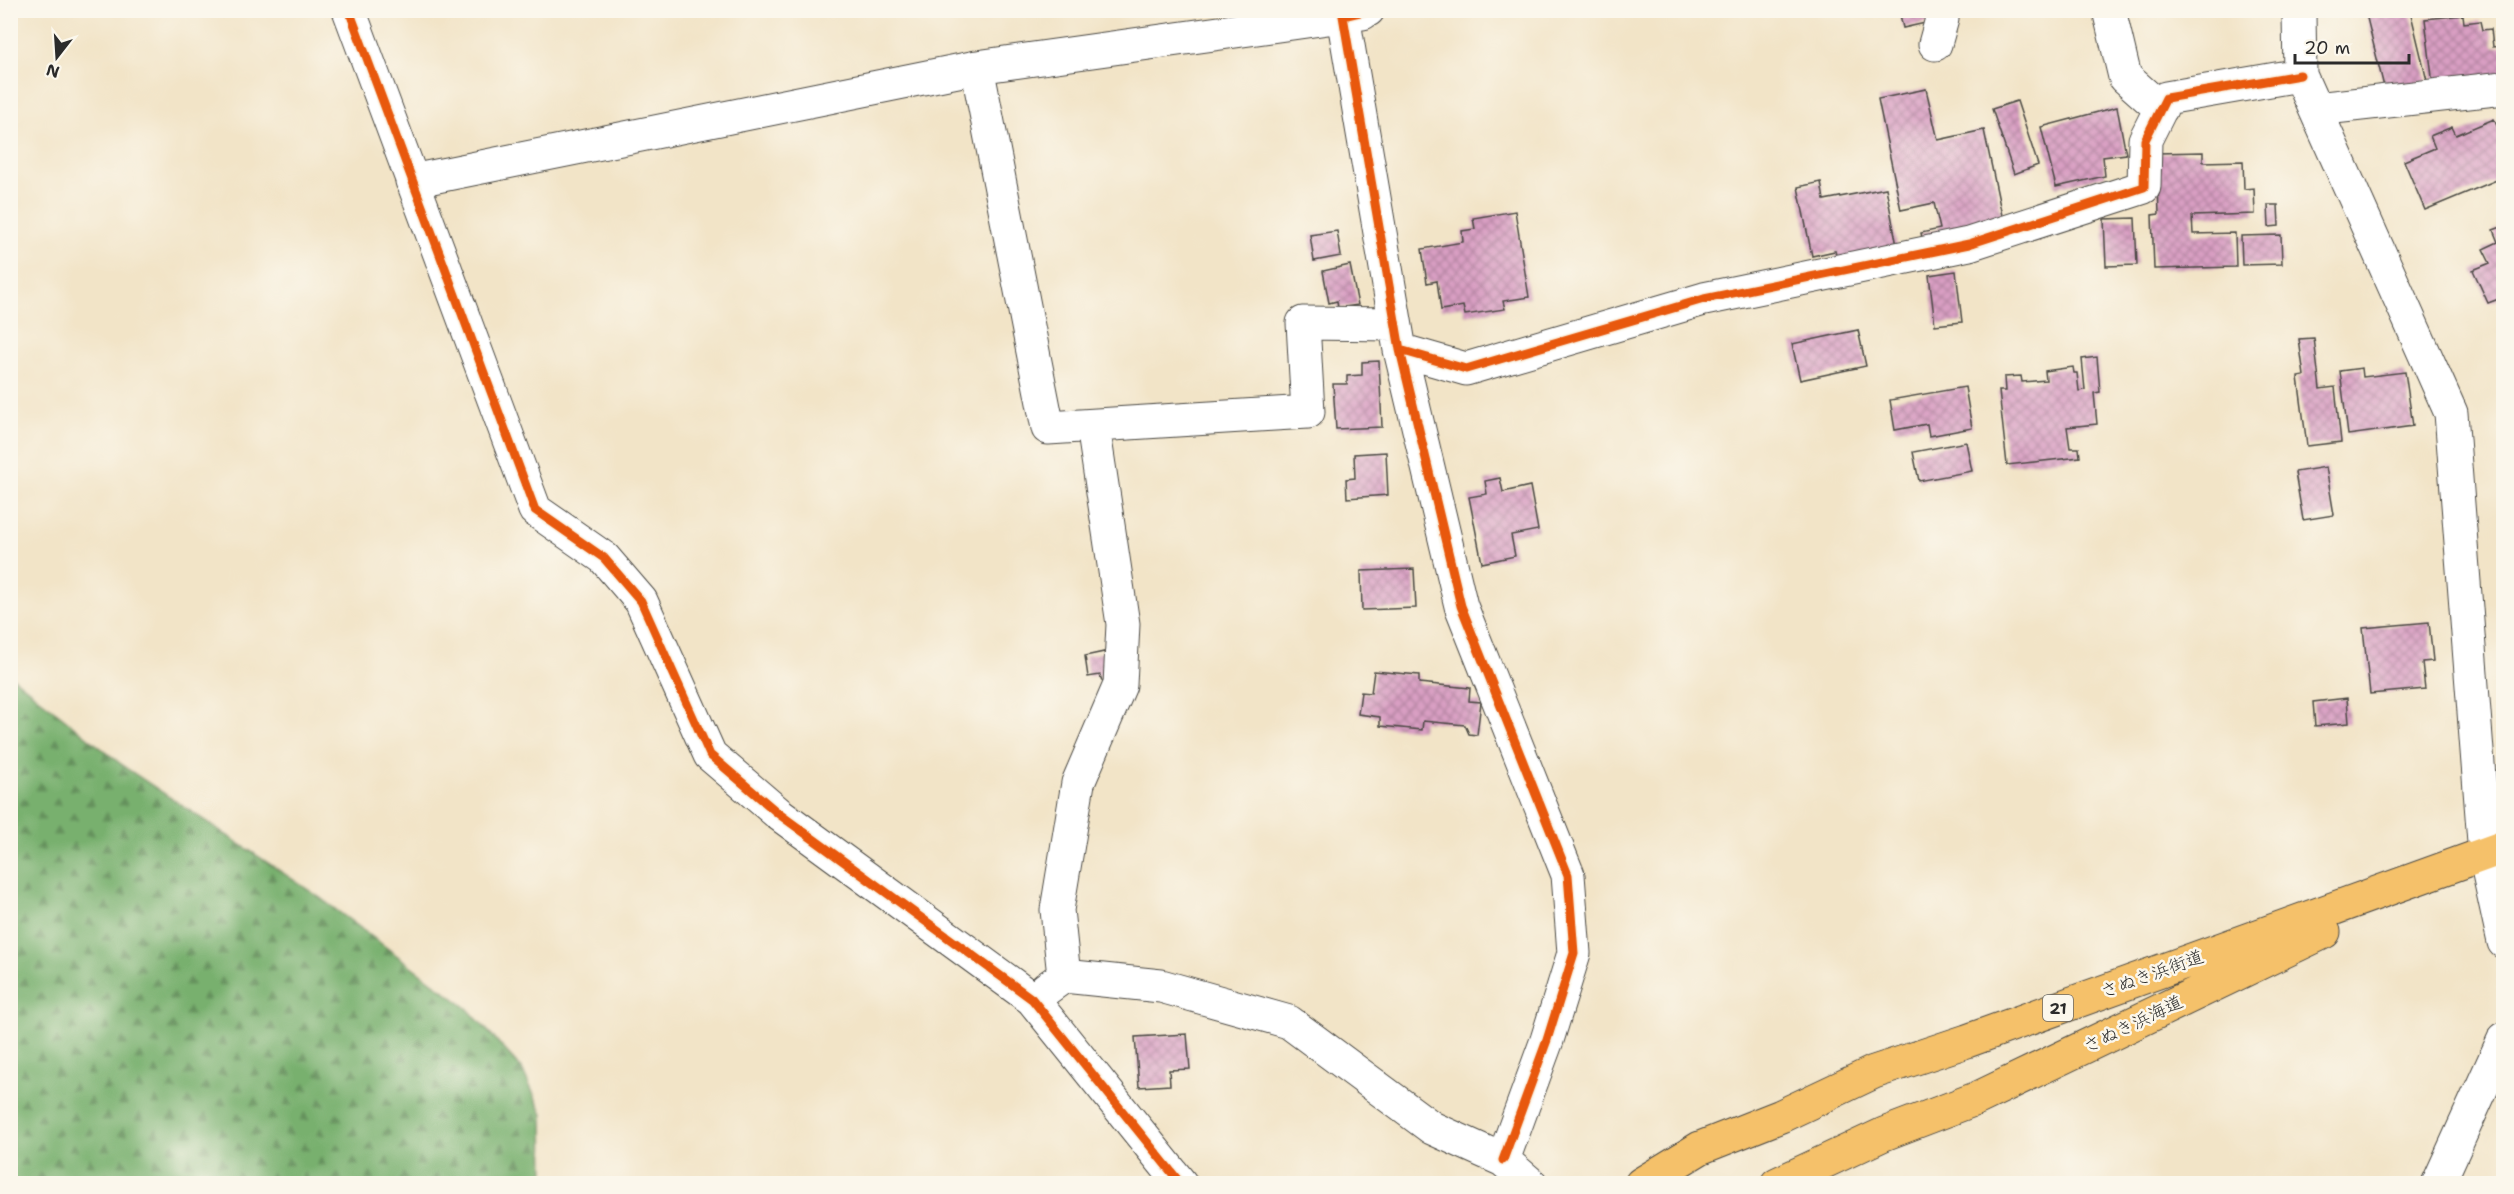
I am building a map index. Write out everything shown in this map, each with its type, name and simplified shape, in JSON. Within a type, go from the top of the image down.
[{"type":"main road","name":"さぬき浜街道","points":[[1641,1184],[1700,1148],[1781,1116],[1874,1072],[2494,851]]},
{"type":"main road","name":"さぬき浜海道","points":[[1777,1184],[1884,1134],[1978,1098],[2494,851]]},
{"type":"street","points":[[349,10],[536,510],[604,558],[641,601],[710,755],[779,814],[1032,999],[1181,1184]]},
{"type":"street","points":[[1935,44],[1942,19],[1940,10]]},
{"type":"street","points":[[2109,10],[2125,77],[2161,109]]},
{"type":"street","points":[[2301,10],[2299,14],[2300,75],[2451,413],[2504,942]]},
{"type":"street","points":[[412,181],[977,67],[1366,12]]},
{"type":"street","points":[[1366,12],[1342,16],[1397,337],[1461,606],[1568,875],[1574,953],[1547,1040],[1503,1160]]},
{"type":"street","points":[[977,67],[1048,428],[1308,412],[1303,323],[1397,337],[1466,369],[1704,299],[1969,244],[2144,187],[2145,140],[2166,98],[2300,75]]},
{"type":"street","points":[[2316,109],[2504,88]]},
{"type":"street","points":[[1064,976],[1057,910],[1078,783],[1120,685],[1122,624],[1092,426]]},
{"type":"street","points":[[1032,999],[1064,976],[1161,986],[1289,1022],[1432,1128],[1503,1160],[1531,1184]]},
{"type":"street","points":[[2438,1184],[2504,1039]]},
{"type":"green space","points":[[10,675],[126,768],[319,897],[467,1008],[522,1069],[543,1115],[544,1183],[11,1183]]},
{"type":"building","points":[[1899,10],[1927,10],[1930,22],[1903,28]]},
{"type":"building","points":[[2365,10],[2410,10],[2427,81],[2385,91]]},
{"type":"building","points":[[2463,15],[2464,23],[2480,21],[2482,30],[2491,29],[2493,47],[2504,46],[2504,77],[2433,85],[2425,19]]},
{"type":"building","points":[[1926,89],[1938,140],[1984,130],[2004,225],[1923,242],[1921,233],[1940,229],[1934,203],[1901,210],[1878,99]]},
{"type":"building","points":[[2017,101],[2038,165],[2014,174],[1992,109]]},
{"type":"building","points":[[2117,107],[2126,154],[2103,157],[2105,176],[2056,187],[2041,127]]},
{"type":"building","points":[[2494,119],[2504,142],[2504,177],[2425,210],[2404,161],[2435,148],[2430,136],[2452,127],[2456,135]]},
{"type":"building","points":[[2203,152],[2203,162],[2243,161],[2244,189],[2254,188],[2255,214],[2192,216],[2193,234],[2235,233],[2236,267],[2154,269],[2152,215],[2159,214],[2157,153]]},
{"type":"building","points":[[1821,182],[1824,200],[1886,188],[1898,251],[1838,263],[1835,251],[1812,256],[1798,187]]},
{"type":"building","points":[[2268,205],[2278,205],[2279,226],[2269,227]]},
{"type":"building","points":[[1515,211],[1529,297],[1503,301],[1505,309],[1465,315],[1463,306],[1441,310],[1437,281],[1427,283],[1422,249],[1463,242],[1462,231],[1475,229],[1473,218]]},
{"type":"building","points":[[2135,218],[2137,265],[2106,266],[2104,219]]},
{"type":"building","points":[[2504,226],[2504,297],[2488,303],[2473,270],[2490,263],[2483,249],[2498,242],[2493,230]]},
{"type":"building","points":[[1337,231],[1341,256],[1314,261],[1310,235]]},
{"type":"building","points":[[2281,235],[2282,264],[2242,265],[2241,236]]},
{"type":"building","points":[[1350,265],[1358,305],[1338,308],[1337,301],[1329,303],[1323,271]]},
{"type":"building","points":[[1956,271],[1962,322],[1935,325],[1929,275]]},
{"type":"building","points":[[1858,330],[1866,366],[1800,380],[1792,344]]},
{"type":"building","points":[[2314,338],[2320,389],[2335,387],[2341,442],[2307,446],[2298,377],[2304,376],[2299,339]]},
{"type":"building","points":[[2097,357],[2100,392],[2094,393],[2097,424],[2067,427],[2070,448],[2079,448],[2080,457],[2007,465],[1999,391],[2005,391],[2004,377],[2021,376],[2022,382],[2046,380],[2045,371],[2073,367],[2074,373],[2077,373],[2079,391],[2085,390],[2082,359]]},
{"type":"building","points":[[1379,361],[1382,427],[1336,429],[1333,384],[1347,384],[1347,376],[1362,375],[1362,362]]},
{"type":"building","points":[[2362,368],[2363,377],[2405,372],[2413,426],[2348,435],[2340,371]]},
{"type":"building","points":[[1965,387],[1972,428],[1929,436],[1927,424],[1895,430],[1890,400]]},
{"type":"building","points":[[1966,442],[1972,471],[1919,481],[1913,452]]},
{"type":"building","points":[[1386,452],[1388,495],[1347,498],[1346,479],[1355,478],[1354,454]]},
{"type":"building","points":[[2326,467],[2334,515],[2303,520],[2295,472]]},
{"type":"building","points":[[1500,478],[1503,492],[1530,486],[1538,530],[1511,535],[1515,556],[1482,563],[1469,497],[1487,494],[1485,481]]},
{"type":"building","points":[[1414,569],[1416,608],[1362,610],[1361,571]]},
{"type":"building","points":[[2429,622],[2433,661],[2422,662],[2425,689],[2370,694],[2363,628]]},
{"type":"building","points":[[1104,652],[1110,679],[1102,681],[1100,675],[1088,677],[1085,656]]},
{"type":"building","points":[[1374,671],[1419,675],[1419,683],[1470,688],[1469,701],[1481,702],[1477,735],[1469,734],[1465,725],[1423,721],[1422,730],[1380,726],[1380,717],[1358,714],[1361,692],[1371,693]]},
{"type":"building","points":[[2347,698],[2349,723],[2315,726],[2313,702]]},
{"type":"building","points":[[1187,1034],[1190,1069],[1169,1070],[1170,1085],[1139,1087],[1135,1037]]},
{"type":"cycle path","points":[[349,10],[535,510],[604,558],[641,601],[710,755],[779,814],[1032,999],[1181,1184]]},
{"type":"cycle path","points":[[1368,10],[1343,16],[1400,350],[1461,606],[1568,875],[1574,953],[1547,1040],[1503,1160]]},
{"type":"cycle path","points":[[1400,350],[1466,369],[1704,299],[1969,244],[2144,187],[2145,140],[2166,98],[2300,75]]}]
